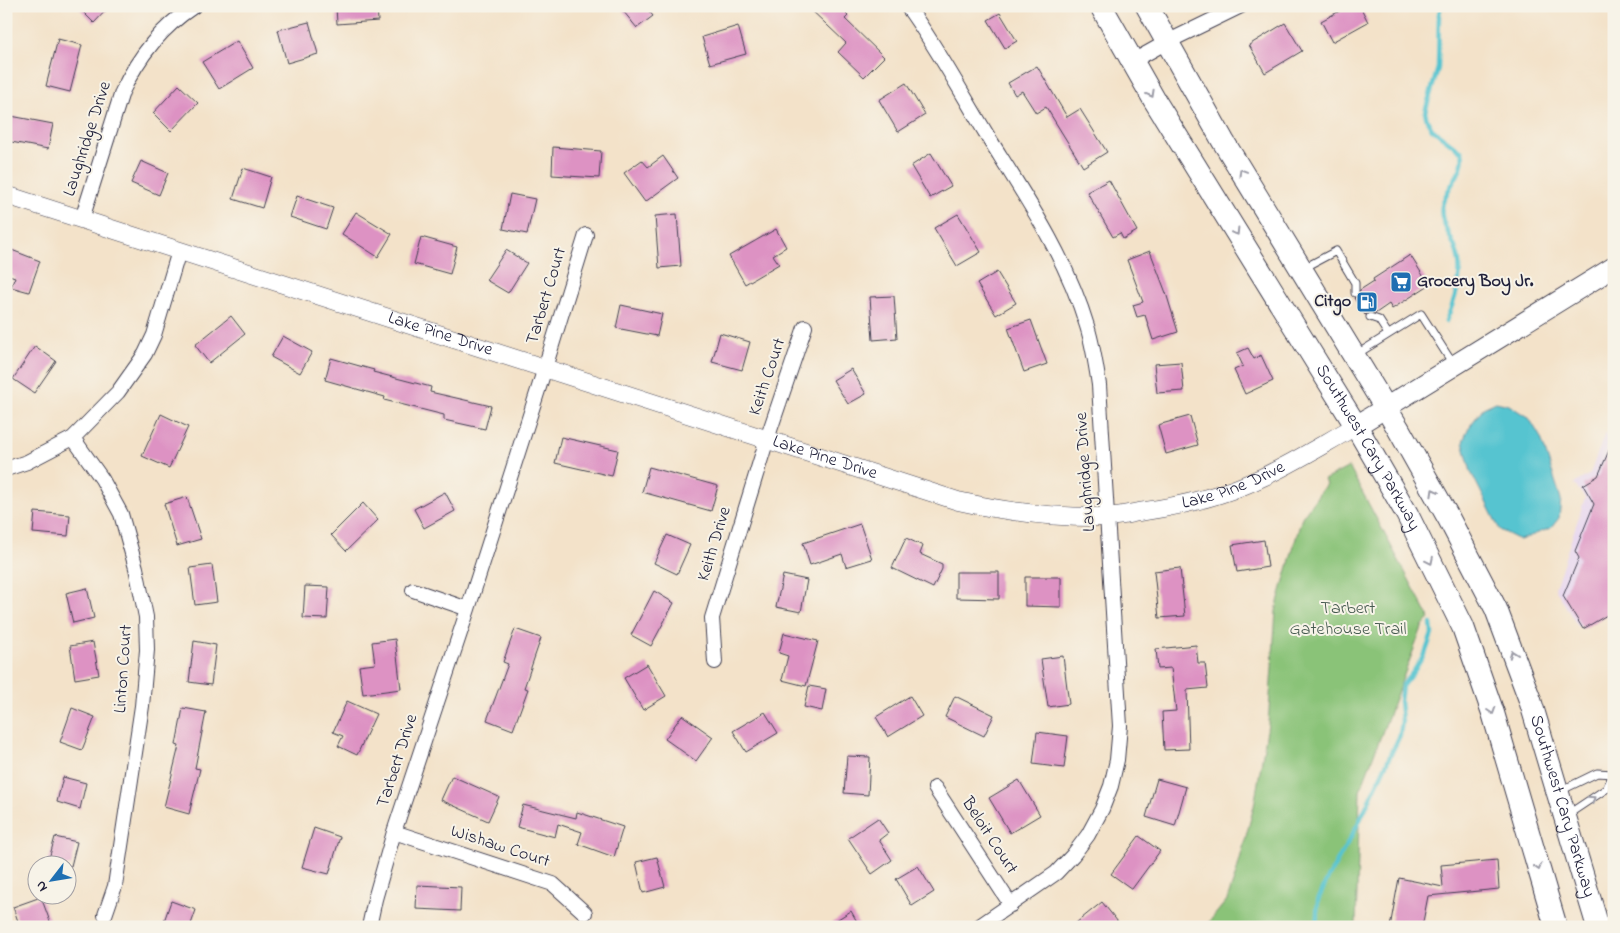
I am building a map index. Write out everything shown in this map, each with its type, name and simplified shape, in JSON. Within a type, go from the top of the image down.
[{"type":"main road","name":"Southwest Cary Parkway","points":[[1100,6],[1155,101],[1356,426],[1407,514],[1463,627],[1493,713],[1556,927]]},
{"type":"main road","name":"Southwest Cary Parkway","points":[[1147,6],[1223,140],[1386,408],[1448,517],[1496,609],[1530,700],[1598,927]]},
{"type":"main road","name":"Lake Pine Drive","points":[[1356,426],[1614,267]]},
{"type":"street","name":"Laughridge Drive","points":[[82,219],[122,92],[130,73],[141,56],[174,20],[194,6]]},
{"type":"street","name":"Laughridge Drive","points":[[907,6],[1052,242],[1080,304],[1088,328],[1099,385],[1120,726],[1117,760],[1111,786],[1102,809],[1088,835],[1073,855],[1056,873],[978,927]]},
{"type":"street","points":[[1133,62],[1167,42],[1241,6]]},
{"type":"street","name":"Lake Pine Drive","points":[[6,195],[958,501],[986,507],[1047,516],[1108,517],[1164,508],[1240,487],[1263,477],[1356,426]]},
{"type":"street","name":"Tarbert Court","points":[[545,368],[586,236]]},
{"type":"street","points":[[6,470],[27,462],[73,438],[118,392],[144,354],[154,335],[179,251]]},
{"type":"street","name":"Keith Court","points":[[767,439],[805,327]]},
{"type":"street","name":"Tarbert Drive","points":[[369,927],[375,898],[394,832],[545,368]]},
{"type":"street","name":"Linton Court","points":[[73,438],[102,479],[121,514],[136,568],[146,616],[147,650],[142,706],[115,886],[105,915]]},
{"type":"street","name":"Keith Drive","points":[[715,662],[712,618],[767,439]]},
{"type":"street","points":[[413,590],[468,609]]},
{"type":"street","name":"Beloit Court","points":[[935,788],[1011,905]]},
{"type":"street","name":"Wishaw Court","points":[[394,832],[552,884],[585,913]]},
{"type":"lane","points":[[1302,269],[1336,251],[1355,283],[1355,293]]},
{"type":"lane","points":[[1355,283],[1364,287]]},
{"type":"lane","points":[[1379,311],[1379,320],[1388,334]]},
{"type":"lane","points":[[1354,356],[1421,314],[1454,367]]},
{"type":"lane","points":[[1370,317],[1379,320]]},
{"type":"lane","points":[[1558,792],[1597,773],[1613,774],[1606,789],[1565,817]]},
{"type":"shaded area","points":[[1605,433],[1614,437],[1614,606],[1578,627],[1555,588],[1585,498],[1574,484],[1590,474]]},
{"type":"green space","name":"Tarbert Gatehouse Trail","points":[[1349,467],[1430,619],[1423,625],[1360,791],[1356,927],[1205,927],[1227,900],[1254,806],[1268,724],[1276,611],[1302,517],[1326,484],[1324,480]]},
{"type":"water","points":[[1496,402],[1509,405],[1529,418],[1541,438],[1561,499],[1559,518],[1551,528],[1520,540],[1500,530],[1471,472],[1463,442],[1468,429],[1483,408]]},
{"type":"building","points":[[77,6],[110,6],[94,23]]},
{"type":"building","points":[[336,6],[377,6],[378,21],[337,24]]},
{"type":"building","points":[[619,6],[645,6],[653,16],[637,28]]},
{"type":"building","points":[[807,6],[838,6],[848,16],[845,19],[884,57],[864,77],[838,52],[846,43]]},
{"type":"building","points":[[1349,6],[1360,6],[1368,22],[1332,42],[1321,21]]},
{"type":"building","points":[[1000,13],[1017,41],[1005,48],[988,20]]},
{"type":"building","points":[[309,22],[318,54],[287,63],[278,30]]},
{"type":"building","points":[[1285,23],[1302,51],[1265,73],[1249,45]]},
{"type":"building","points":[[738,26],[746,54],[710,64],[702,37]]},
{"type":"building","points":[[58,39],[82,45],[70,92],[46,86]]},
{"type":"building","points":[[237,41],[253,68],[219,89],[202,62]]},
{"type":"building","points":[[1037,66],[1067,117],[1080,109],[1107,152],[1083,167],[1046,107],[1036,113],[1022,91],[1015,95],[1008,83]]},
{"type":"building","points":[[906,83],[925,115],[898,132],[879,100]]},
{"type":"building","points":[[179,85],[198,103],[171,131],[153,113]]},
{"type":"building","points":[[11,116],[53,124],[48,149],[6,141]]},
{"type":"building","points":[[553,147],[601,151],[599,178],[552,175]]},
{"type":"building","points":[[931,153],[951,186],[930,198],[911,166]]},
{"type":"building","points":[[663,156],[678,178],[645,202],[624,173],[642,160],[648,167]]},
{"type":"building","points":[[141,161],[168,173],[159,195],[131,183]]},
{"type":"building","points":[[243,168],[271,177],[262,208],[233,199]]},
{"type":"building","points":[[1109,180],[1137,231],[1123,239],[1120,233],[1113,237],[1087,192]]},
{"type":"building","points":[[510,194],[535,199],[527,234],[503,229]]},
{"type":"building","points":[[297,196],[333,208],[326,229],[290,217]]},
{"type":"building","points":[[356,212],[392,234],[378,257],[342,234]]},
{"type":"building","points":[[677,214],[681,266],[659,268],[655,216]]},
{"type":"building","points":[[958,214],[981,252],[957,266],[934,228]]},
{"type":"building","points":[[776,229],[786,247],[773,255],[779,264],[745,284],[729,256]]},
{"type":"building","points":[[421,237],[457,247],[450,274],[414,264]]},
{"type":"building","points":[[9,249],[40,261],[29,292],[11,287],[15,277],[6,274],[6,257]]},
{"type":"building","points":[[506,250],[527,263],[508,293],[486,280]]},
{"type":"building","points":[[1150,251],[1178,332],[1153,340],[1145,315],[1137,317],[1133,305],[1143,302],[1127,260]]},
{"type":"building","name":"Grocery Boy Jr.","points":[[1410,255],[1429,285],[1392,309],[1389,304],[1376,313],[1369,312],[1365,315],[1354,298],[1358,297],[1360,290],[1374,281],[1373,279]]},
{"type":"building","points":[[997,272],[1016,303],[996,315],[977,284]]},
{"type":"building","points":[[894,296],[897,338],[873,340],[870,297]]},
{"type":"building","points":[[621,305],[662,314],[657,336],[616,328]]},
{"type":"building","points":[[231,316],[245,334],[209,363],[195,345]]},
{"type":"building","points":[[1031,320],[1047,364],[1024,372],[1008,328]]},
{"type":"building","points":[[720,333],[750,342],[742,370],[712,362]]},
{"type":"building","points":[[283,336],[312,352],[300,373],[271,357]]},
{"type":"building","points":[[35,346],[56,361],[34,393],[13,379]]},
{"type":"building","points":[[1248,348],[1254,359],[1261,355],[1273,381],[1245,394],[1234,370],[1243,366],[1237,353]]},
{"type":"building","points":[[331,358],[374,370],[373,372],[431,387],[430,392],[491,406],[485,429],[444,420],[444,415],[384,400],[385,397],[325,380]]},
{"type":"building","points":[[1181,362],[1184,391],[1157,393],[1154,364]]},
{"type":"building","points":[[851,369],[866,394],[848,404],[833,380]]},
{"type":"building","points":[[161,414],[188,427],[169,468],[142,456]]},
{"type":"building","points":[[1190,416],[1198,445],[1166,454],[1158,425]]},
{"type":"building","points":[[561,437],[618,450],[612,476],[555,463]]},
{"type":"building","points":[[1614,439],[1614,611],[1583,629],[1563,596],[1579,558],[1575,551],[1594,504],[1583,485],[1598,476]]},
{"type":"building","points":[[649,467],[718,486],[711,511],[642,492]]},
{"type":"building","points":[[445,492],[455,511],[424,528],[414,509]]},
{"type":"building","points":[[187,497],[201,539],[177,546],[164,504]]},
{"type":"building","points":[[363,503],[378,520],[346,551],[331,535]]},
{"type":"building","points":[[35,512],[70,515],[68,536],[33,533]]},
{"type":"building","points":[[860,524],[872,559],[846,567],[842,554],[810,565],[803,543]]},
{"type":"building","points":[[667,535],[690,545],[677,574],[654,563]]},
{"type":"building","points":[[906,538],[923,546],[920,554],[942,564],[942,569],[933,588],[892,568]]},
{"type":"building","points":[[1264,540],[1268,567],[1237,572],[1232,545]]},
{"type":"building","points":[[212,565],[217,602],[195,605],[190,568]]},
{"type":"building","points":[[1180,568],[1185,616],[1159,618],[1154,571]]},
{"type":"building","points":[[956,572],[999,572],[999,599],[956,598]]},
{"type":"building","points":[[783,575],[807,580],[801,612],[776,607]]},
{"type":"building","points":[[1025,577],[1061,577],[1061,607],[1025,606]]},
{"type":"building","points":[[305,586],[329,587],[327,619],[303,618]]},
{"type":"building","points":[[87,588],[94,618],[73,623],[66,593]]},
{"type":"building","points":[[654,591],[674,603],[651,646],[631,635]]},
{"type":"building","points":[[515,629],[541,638],[524,688],[528,689],[513,730],[487,720],[508,664],[503,662]]},
{"type":"building","points":[[784,633],[818,641],[806,686],[782,680],[788,656],[779,653]]},
{"type":"building","points":[[395,639],[401,689],[363,694],[359,666],[375,664],[372,642]]},
{"type":"building","points":[[194,641],[216,645],[211,685],[189,682]]},
{"type":"building","points":[[93,642],[99,675],[75,679],[70,646]]},
{"type":"building","points":[[1196,645],[1198,663],[1205,663],[1208,688],[1187,690],[1189,749],[1164,750],[1162,712],[1176,711],[1171,668],[1158,669],[1156,649]]},
{"type":"building","points":[[1063,656],[1069,704],[1048,707],[1041,659]]},
{"type":"building","points":[[647,664],[666,696],[643,710],[624,678]]},
{"type":"building","points":[[809,686],[826,689],[822,711],[804,707]]},
{"type":"building","points":[[910,696],[922,716],[888,737],[876,717]]},
{"type":"building","points":[[955,696],[994,715],[984,736],[945,717]]},
{"type":"building","points":[[347,701],[376,714],[357,755],[338,746],[343,736],[333,732]]},
{"type":"building","points":[[72,708],[95,717],[82,750],[60,742]]},
{"type":"building","points":[[183,708],[206,712],[195,768],[200,769],[189,814],[164,807],[179,746],[176,745]]},
{"type":"building","points":[[765,712],[778,733],[746,752],[733,731]]},
{"type":"building","points":[[682,715],[713,737],[696,761],[665,739]]},
{"type":"building","points":[[1037,732],[1068,736],[1064,768],[1033,764]]},
{"type":"building","points":[[847,756],[870,757],[868,795],[844,793]]},
{"type":"building","points":[[452,776],[499,797],[488,821],[441,800]]},
{"type":"building","points":[[63,777],[86,783],[80,809],[57,802]]},
{"type":"building","points":[[1157,779],[1186,787],[1175,826],[1146,817]]},
{"type":"building","points":[[1019,780],[1040,815],[1010,833],[989,798]]},
{"type":"building","points":[[523,805],[576,818],[577,812],[623,827],[614,857],[578,844],[582,832],[558,824],[555,837],[517,827]]},
{"type":"building","points":[[878,818],[888,833],[879,840],[892,860],[872,874],[848,838]]},
{"type":"building","points":[[314,828],[340,837],[329,874],[302,867]]},
{"type":"building","points":[[1139,836],[1160,851],[1132,889],[1111,874]]},
{"type":"building","points":[[55,837],[77,842],[74,856],[50,856]]},
{"type":"building","points":[[657,857],[665,887],[643,893],[636,862]]},
{"type":"building","points":[[1497,860],[1499,889],[1428,896],[1422,927],[1390,927],[1399,878],[1443,887],[1441,865]]},
{"type":"building","points":[[918,866],[934,892],[912,906],[896,879]]},
{"type":"building","points":[[417,885],[461,887],[460,911],[416,909]]},
{"type":"building","points":[[171,901],[196,910],[190,927],[162,927]]},
{"type":"building","points":[[28,902],[28,906],[44,906],[52,927],[20,927],[13,907]]},
{"type":"building","points":[[1102,902],[1118,922],[1112,927],[1071,927]]},
{"type":"building","points":[[851,911],[860,927],[825,927]]},
{"type":"waterway","points":[[1441,6],[1439,14],[1438,68],[1425,112],[1432,129],[1462,152],[1463,159],[1459,173],[1447,193],[1442,206],[1442,218],[1456,250],[1460,268],[1458,286],[1446,321]]},
{"type":"waterway","points":[[1316,927],[1318,900],[1358,824],[1400,735],[1402,686],[1426,651],[1432,634],[1431,624]]},
{"type":"place","name":"Grocery Boy Jr.","points":[[1401,282]]},
{"type":"place","name":"Citgo","points":[[1367,302]]}]
